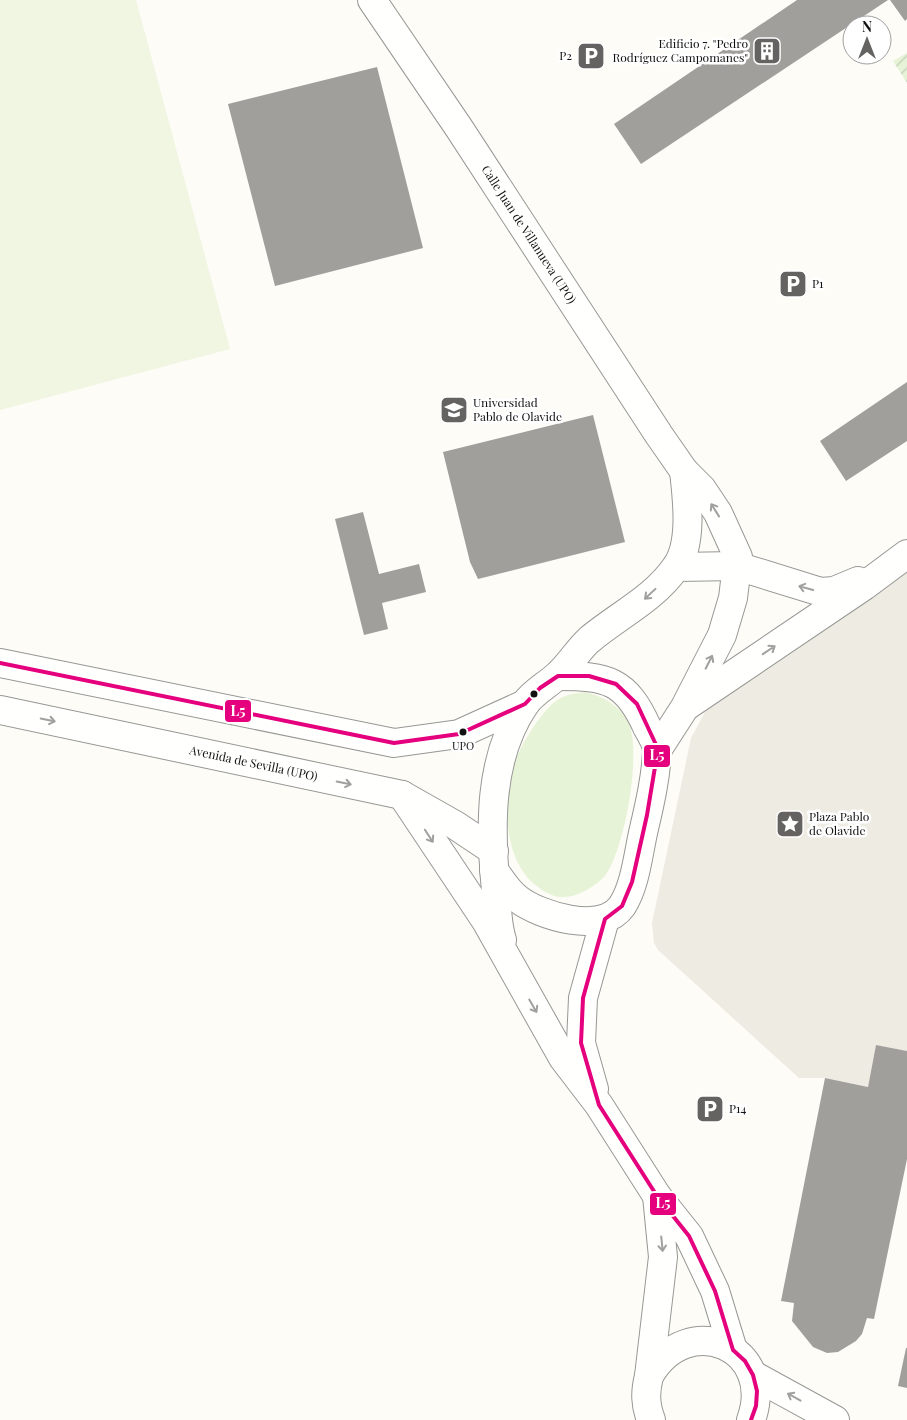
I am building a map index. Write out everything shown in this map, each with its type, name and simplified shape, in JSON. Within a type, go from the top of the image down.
[{"type":"street","name":"Calle Juan de Villanueva (UPO)","points":[[372,0],[459,128],[684,471],[702,490],[718,513],[738,557],[737,566]]},
{"type":"street","points":[[509,964],[500,932],[494,861],[493,810],[496,781],[503,753],[526,704],[540,688],[558,676],[590,640],[645,599],[677,566],[686,540],[688,506],[684,471]]},
{"type":"street","points":[[685,707],[864,586],[907,554]]},
{"type":"street","points":[[677,566],[737,566],[821,592],[834,592],[885,570]]},
{"type":"street","points":[[598,1105],[581,1043],[583,998],[605,919],[622,906],[632,882],[647,815],[658,749],[685,707],[722,635],[733,598],[737,566]]},
{"type":"street","points":[[0,663],[394,743],[458,734],[526,704]]},
{"type":"street","points":[[558,676],[589,676],[616,684],[637,704],[658,749]]},
{"type":"street","name":"Avenida de Sevilla (UPO)","points":[[0,710],[402,795],[454,825],[494,861],[517,899],[537,910],[562,918],[585,921],[605,919]]},
{"type":"street","points":[[402,795],[486,921],[564,1058],[598,1105],[657,1196],[689,1236],[715,1291],[733,1350]]},
{"type":"street","points":[[651,1420],[647,1409],[645,1392],[649,1376],[663,1257],[657,1196]]},
{"type":"street","points":[[649,1376],[658,1361],[670,1350],[685,1342],[710,1342],[733,1350],[745,1361],[753,1375],[757,1390],[756,1406],[752,1420]]},
{"type":"street","points":[[753,1375],[836,1420]]},
{"type":"street","points":[[817,1420],[836,1420]]},
{"type":"green space","points":[[0,0],[136,0],[230,349],[0,410]]},
{"type":"green space","points":[[907,53],[907,83],[893,61]]},
{"type":"green space","points":[[585,692],[614,705],[627,720],[632,734],[633,753],[629,800],[625,824],[618,847],[604,877],[595,885],[578,894],[560,897],[549,894],[534,884],[524,873],[511,846],[508,830],[507,799],[512,770],[525,740],[536,723],[551,705],[559,699],[568,695]]},
{"type":"shaded area","name":"Plaza Pablo de Olavide","points":[[907,572],[907,1051],[876,1045],[868,1087],[825,1078],[799,1078],[658,950],[654,943],[652,923],[691,738],[705,712],[715,700]]},
{"type":"building","name":"Edificio 7. \"Pedro Rodríguez Campomanes\"","points":[[797,0],[888,0],[865,15],[842,15],[842,31],[641,164],[614,124]]},
{"type":"building","points":[[890,0],[907,0],[907,19],[905,21]]},
{"type":"building","points":[[377,67],[423,248],[275,286],[228,104]]},
{"type":"building","points":[[907,382],[907,441],[846,481],[820,441]]},
{"type":"building","points":[[593,415],[625,542],[478,579],[470,562],[443,452]]},
{"type":"building","points":[[363,512],[379,574],[419,564],[426,592],[382,603],[388,629],[364,635],[335,519]]},
{"type":"building","points":[[876,1045],[907,1051],[907,1159],[874,1319],[867,1318],[862,1334],[856,1341],[838,1352],[827,1353],[813,1347],[792,1321],[794,1303],[781,1301],[825,1078],[868,1087]]},
{"type":"building","points":[[907,1348],[907,1388],[898,1386]]},
{"type":"transit line","name":"L5","points":[[0,663],[394,743],[459,734],[525,704],[540,688],[558,676],[589,676],[616,684],[637,704],[658,749],[647,815],[632,882],[622,906],[605,919],[583,998],[581,1043],[599,1105],[657,1196],[689,1236],[715,1291],[733,1350],[745,1361],[753,1375],[757,1391],[756,1406],[751,1420]]},
{"type":"place","name":"Edificio 7. \"Pedro Rodríguez Campomanes\"","points":[[767,51]]},
{"type":"place","name":"P2","points":[[591,56]]},
{"type":"place","name":"P1","points":[[793,284]]},
{"type":"place","name":"Universidad Pablo de Olavide","points":[[454,410]]},
{"type":"place","name":"UPO","points":[[463,732]]},
{"type":"place","name":"Plaza Pablo de Olavide","points":[[790,824]]},
{"type":"place","name":"P14","points":[[710,1109]]}]
